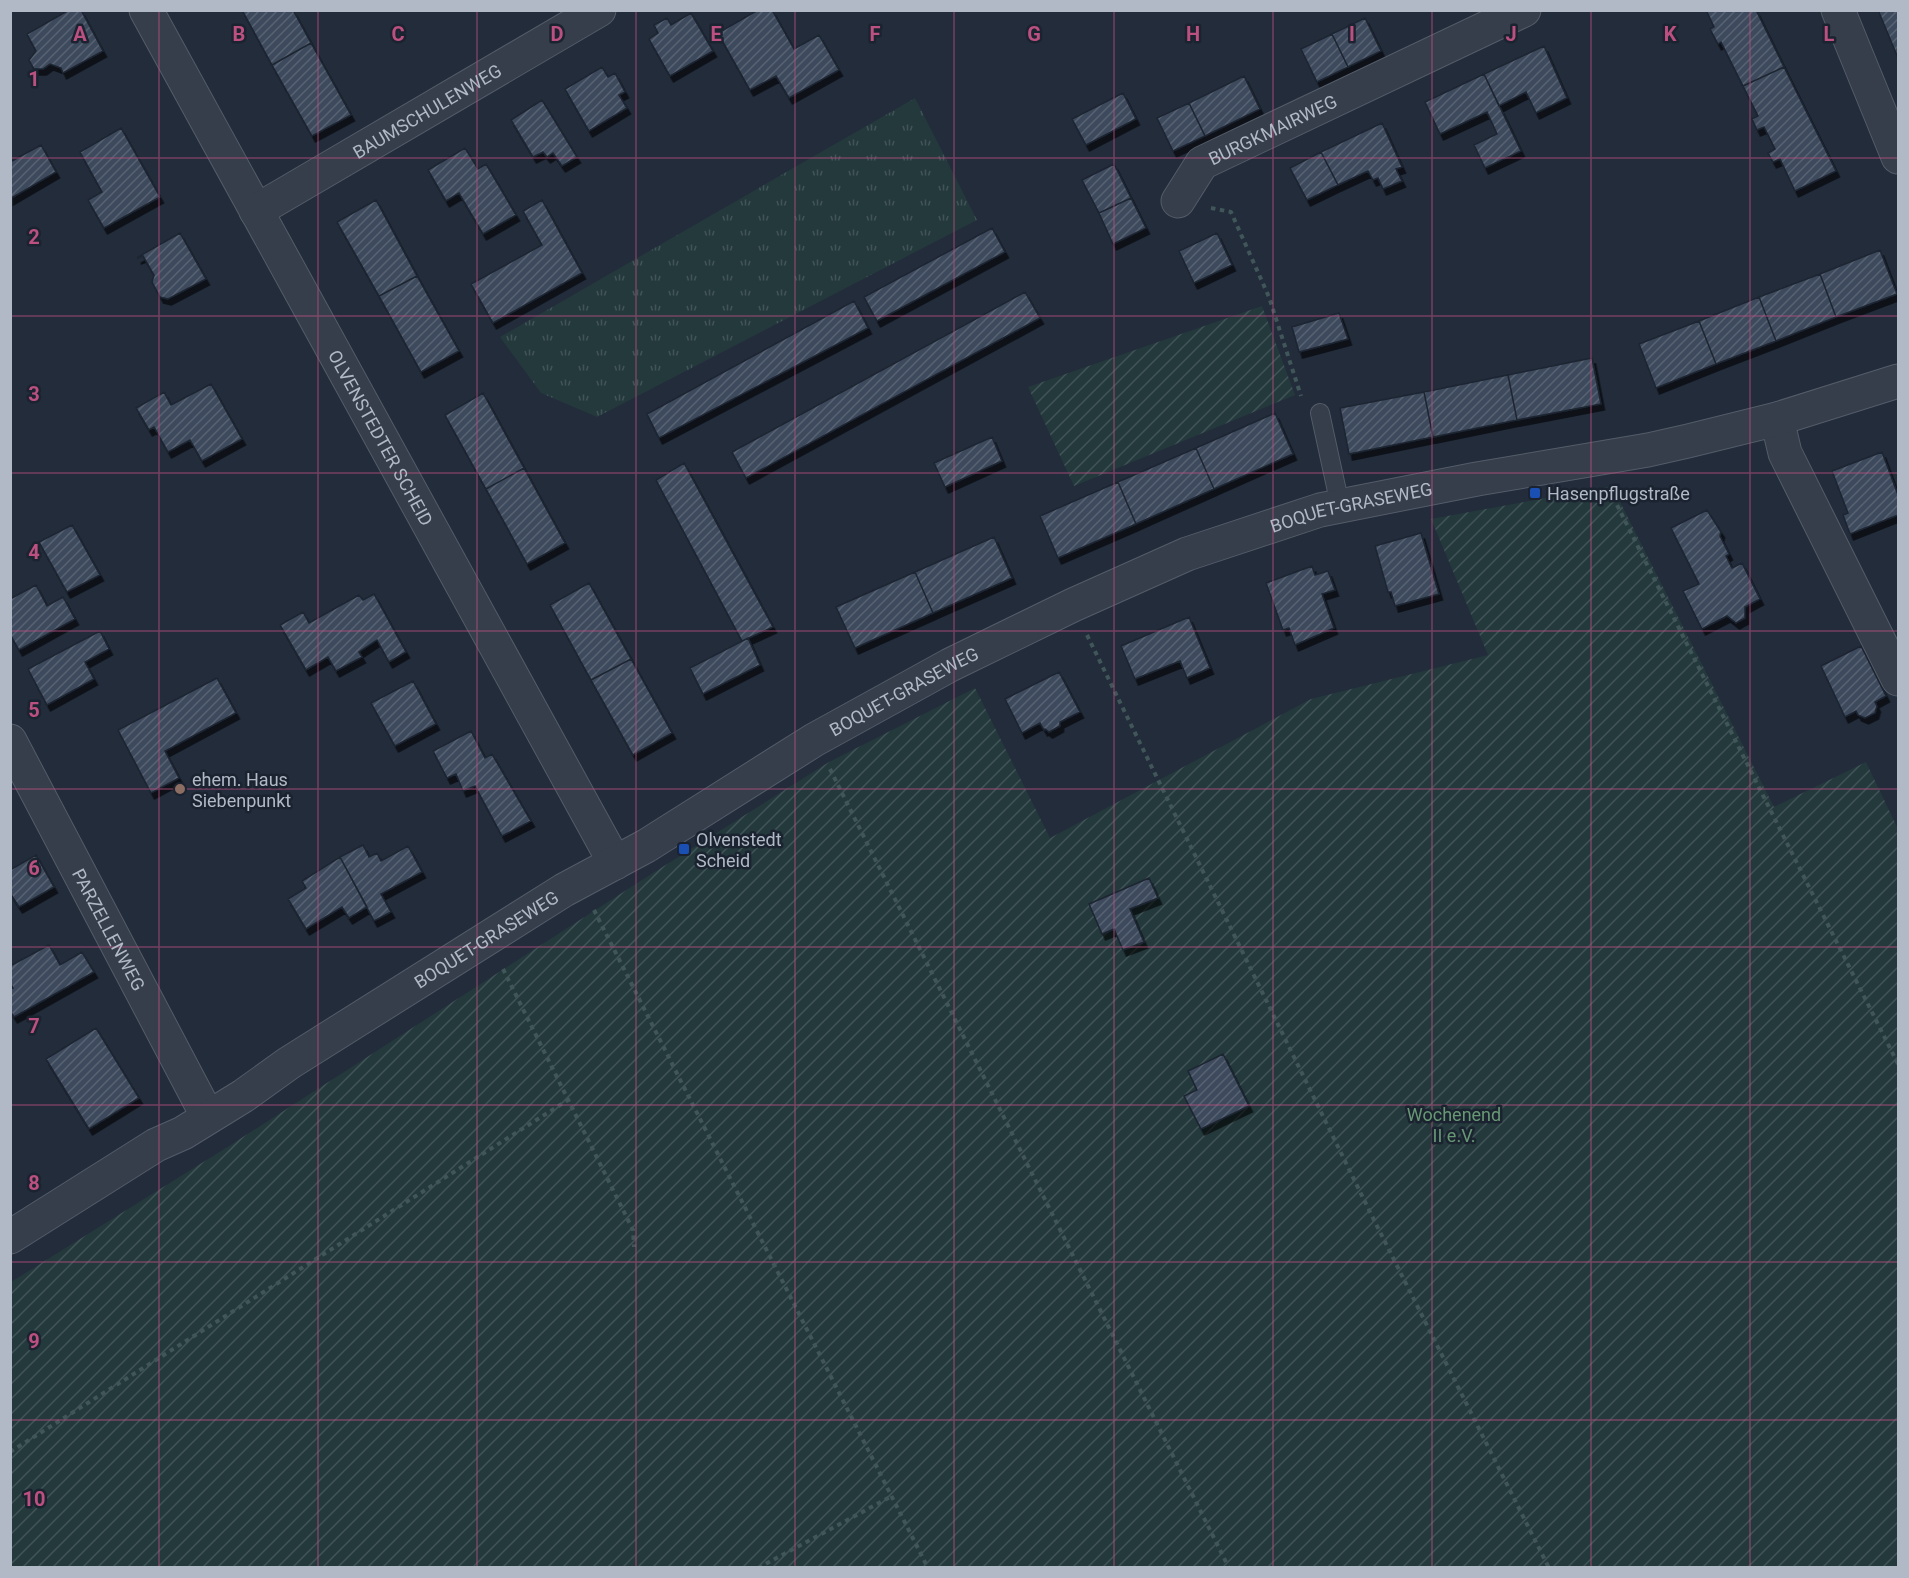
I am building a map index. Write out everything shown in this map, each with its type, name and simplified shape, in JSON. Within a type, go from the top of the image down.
[{"type":"street","name":"OLVENSTEDTER SCHEID","points":[[146,10],[615,863]]},
{"type":"street","name":"BAUMSCHULENWEG","points":[[256,211],[599,10]]},
{"type":"street","name":"BURGKMAIRWEG","points":[[1179,201],[1202,163],[1524,10]]},
{"type":"street","points":[[1838,10],[1899,157]]},
{"type":"street","name":"BOQUET-GRASEWEG","points":[[10,1237],[156,1145],[183,1133],[289,1063],[564,890],[646,846],[814,740],[950,664],[1060,610],[1187,554],[1340,505],[1477,478],[1648,450],[1777,419],[1899,381]]},
{"type":"street","points":[[1777,419],[1785,453],[1899,679]]},
{"type":"street","name":"PARZELLENWEG","points":[[10,741],[208,1117]]},
{"type":"lane","points":[[1320,413],[1340,505]]},
{"type":"path","points":[[1179,201],[1231,212],[1272,304],[1303,403],[1320,413]]},
{"type":"path","points":[[1606,484],[1899,1064]]},
{"type":"path","points":[[1085,630],[1359,1191],[1549,1568]]},
{"type":"path","points":[[828,766],[1229,1568]]},
{"type":"path","points":[[597,913],[928,1568]]},
{"type":"path","points":[[505,973],[633,1230],[634,1247]]},
{"type":"path","points":[[10,1452],[568,1100]]},
{"type":"path","points":[[758,1568],[892,1496]]},
{"type":"green space","points":[[915,98],[977,220],[597,417],[541,393],[500,337]]},
{"type":"green space","points":[[1262,306],[1295,395],[1074,486],[1028,387]]},
{"type":"green space","name":"Wochenend II e.V.","points":[[1612,486],[1774,807],[1866,762],[1898,829],[1898,1567],[11,1568],[11,1282],[229,1146],[829,762],[975,688],[1050,838],[1311,699],[1488,655],[1431,519]]},
{"type":"building","points":[[69,10],[81,10],[103,51],[63,73],[61,68],[50,64],[43,69],[34,69],[29,60],[36,51],[27,34]]},
{"type":"building","points":[[242,10],[293,10],[311,43],[272,65]]},
{"type":"building","points":[[758,10],[772,10],[794,49],[819,35],[839,70],[789,98],[776,76],[750,90],[718,33]]},
{"type":"building","points":[[1706,10],[1756,10],[1784,67],[1743,86],[1721,42],[1718,44],[1710,29],[1714,27]]},
{"type":"building","points":[[1878,10],[1898,10],[1898,58]]},
{"type":"building","points":[[691,13],[713,51],[670,76],[649,39],[658,33],[654,25],[667,18],[671,25]]},
{"type":"building","points":[[1365,18],[1381,51],[1348,67],[1332,34]]},
{"type":"building","points":[[1332,34],[1348,67],[1317,82],[1301,49]]},
{"type":"building","points":[[311,43],[351,115],[312,136],[272,65]]},
{"type":"building","points":[[1544,46],[1567,98],[1536,113],[1526,92],[1499,106],[1484,74]]},
{"type":"building","points":[[602,67],[608,77],[615,73],[625,92],[619,95],[627,108],[589,131],[565,89]]},
{"type":"building","points":[[1784,67],[1836,171],[1795,191],[1780,159],[1773,162],[1768,153],[1775,149],[1764,127],[1757,130],[1752,119],[1758,116],[1743,86]]},
{"type":"building","points":[[1484,74],[1521,151],[1485,168],[1474,145],[1497,134],[1487,112],[1440,134],[1425,102]]},
{"type":"building","points":[[1244,76],[1260,109],[1205,136],[1189,103]]},
{"type":"building","points":[[1123,93],[1136,119],[1086,145],[1072,119]]},
{"type":"building","points":[[542,100],[577,157],[562,166],[553,153],[547,157],[543,152],[533,157],[511,120]]},
{"type":"building","points":[[1189,103],[1205,136],[1173,151],[1157,118]]},
{"type":"building","points":[[1382,123],[1402,167],[1396,169],[1402,181],[1383,189],[1378,178],[1373,180],[1368,171],[1338,185],[1321,152]]},
{"type":"building","points":[[121,128],[160,197],[104,228],[88,200],[102,192],[80,152]]},
{"type":"building","points":[[41,145],[56,172],[10,199],[10,162]]},
{"type":"building","points":[[465,148],[478,169],[486,164],[516,215],[483,234],[459,193],[446,201],[428,170]]},
{"type":"building","points":[[1321,152],[1338,185],[1307,200],[1290,168]]},
{"type":"building","points":[[1114,164],[1131,198],[1099,213],[1082,180]]},
{"type":"building","points":[[1131,198],[1146,228],[1113,244],[1099,213]]},
{"type":"building","points":[[376,200],[417,276],[379,296],[337,222]]},
{"type":"building","points":[[542,200],[582,273],[493,323],[471,284],[542,245],[523,211]]},
{"type":"building","points":[[992,228],[1005,252],[877,321],[864,297]]},
{"type":"building","points":[[180,233],[206,279],[168,299],[160,297],[152,282],[154,275],[143,256],[138,257]]},
{"type":"building","points":[[1217,233],[1232,265],[1194,283],[1179,251]]},
{"type":"building","points":[[1880,250],[1897,294],[1836,317],[1820,274]]},
{"type":"building","points":[[1820,274],[1836,317],[1776,341],[1759,297]]},
{"type":"building","points":[[417,276],[459,351],[421,372],[379,296]]},
{"type":"building","points":[[1025,292],[1040,318],[746,478],[732,452]]},
{"type":"building","points":[[1759,297],[1776,341],[1716,364],[1699,321]]},
{"type":"building","points":[[854,301],[868,328],[659,438],[647,414]]},
{"type":"building","points":[[1339,313],[1348,339],[1299,352],[1292,327]]},
{"type":"building","points":[[1699,321],[1716,364],[1656,388],[1639,344]]},
{"type":"building","points":[[1592,358],[1601,404],[1517,420],[1508,375]]},
{"type":"building","points":[[1508,375],[1517,420],[1433,437],[1424,392]]},
{"type":"building","points":[[211,384],[242,439],[202,461],[190,440],[168,452],[154,427],[149,430],[136,408],[164,392],[171,405]]},
{"type":"building","points":[[1424,392],[1433,437],[1349,454],[1340,408]]},
{"type":"building","points":[[483,393],[524,468],[486,489],[445,415]]},
{"type":"building","points":[[1275,413],[1293,454],[1214,489],[1196,448]]},
{"type":"building","points":[[992,437],[1002,461],[945,487],[934,463]]},
{"type":"building","points":[[1196,448],[1214,489],[1136,524],[1118,482]]},
{"type":"building","points":[[1882,452],[1898,495],[1898,515],[1850,534],[1843,515],[1848,513],[1832,471]]},
{"type":"building","points":[[684,463],[773,627],[742,641],[656,480]]},
{"type":"building","points":[[524,468],[565,543],[527,564],[486,489]]},
{"type":"building","points":[[1118,482],[1136,524],[1058,558],[1040,516]]},
{"type":"building","points":[[1707,510],[1721,532],[1720,536],[1729,554],[1726,556],[1732,568],[1742,563],[1760,599],[1745,607],[1745,618],[1736,623],[1727,616],[1702,629],[1683,591],[1699,584],[1671,528]]},
{"type":"building","points":[[72,525],[100,575],[67,592],[39,542]]},
{"type":"building","points":[[1421,533],[1439,594],[1395,606],[1391,592],[1388,592],[1375,546]]},
{"type":"building","points":[[994,537],[1012,578],[933,613],[915,572]]},
{"type":"building","points":[[1312,566],[1315,575],[1328,571],[1335,590],[1322,594],[1334,628],[1295,645],[1289,628],[1283,630],[1266,583]]},
{"type":"building","points":[[915,572],[933,613],[855,648],[836,607]]},
{"type":"building","points":[[589,583],[631,659],[591,680],[550,605]]},
{"type":"building","points":[[36,585],[47,606],[63,597],[75,619],[19,650],[10,634],[10,599]]},
{"type":"building","points":[[374,594],[406,652],[389,662],[377,640],[359,652],[362,657],[336,671],[328,657],[306,670],[280,625],[303,612],[309,623],[359,595],[363,600]]},
{"type":"building","points":[[1189,617],[1210,668],[1187,678],[1180,661],[1135,679],[1121,646]]},
{"type":"building","points":[[100,631],[109,649],[85,662],[94,679],[47,705],[28,669]]},
{"type":"building","points":[[748,638],[760,665],[703,694],[690,668]]},
{"type":"building","points":[[1861,646],[1886,696],[1875,702],[1877,706],[1875,713],[1865,718],[1858,715],[1856,711],[1845,717],[1821,666]]},
{"type":"building","points":[[631,659],[672,733],[633,755],[591,680]]},
{"type":"building","points":[[1059,672],[1080,712],[1060,722],[1060,726],[1049,732],[1044,730],[1040,723],[1022,733],[1005,699]]},
{"type":"building","points":[[217,678],[236,713],[165,751],[179,778],[151,793],[118,730]]},
{"type":"building","points":[[413,681],[436,724],[395,746],[371,703]]},
{"type":"building","points":[[471,731],[485,758],[492,754],[531,821],[502,836],[475,786],[463,791],[456,774],[447,778],[433,751]]},
{"type":"building","points":[[363,845],[369,857],[377,853],[381,861],[408,846],[422,872],[381,894],[391,912],[374,921],[340,857]]},
{"type":"building","points":[[36,855],[54,887],[19,907],[10,893],[10,870]]},
{"type":"building","points":[[340,857],[367,907],[349,918],[342,907],[306,929],[288,899],[306,888],[302,881]]},
{"type":"building","points":[[1149,878],[1158,898],[1130,909],[1144,942],[1123,950],[1114,929],[1102,934],[1089,904]]},
{"type":"building","points":[[49,945],[60,965],[82,952],[94,972],[14,1017],[10,1011],[10,989],[13,988],[10,983],[10,966]]},
{"type":"building","points":[[96,1028],[139,1098],[89,1129],[46,1059]]},
{"type":"building","points":[[1223,1054],[1249,1106],[1201,1129],[1184,1096],[1197,1090],[1188,1071]]},
{"type":"place","name":"Hasenpflugstraße","points":[[1535,493]]},
{"type":"place","name":"ehem. Haus Siebenpunkt","points":[[180,789]]},
{"type":"place","name":"Olvenstedt Scheid","points":[[684,849]]}]
